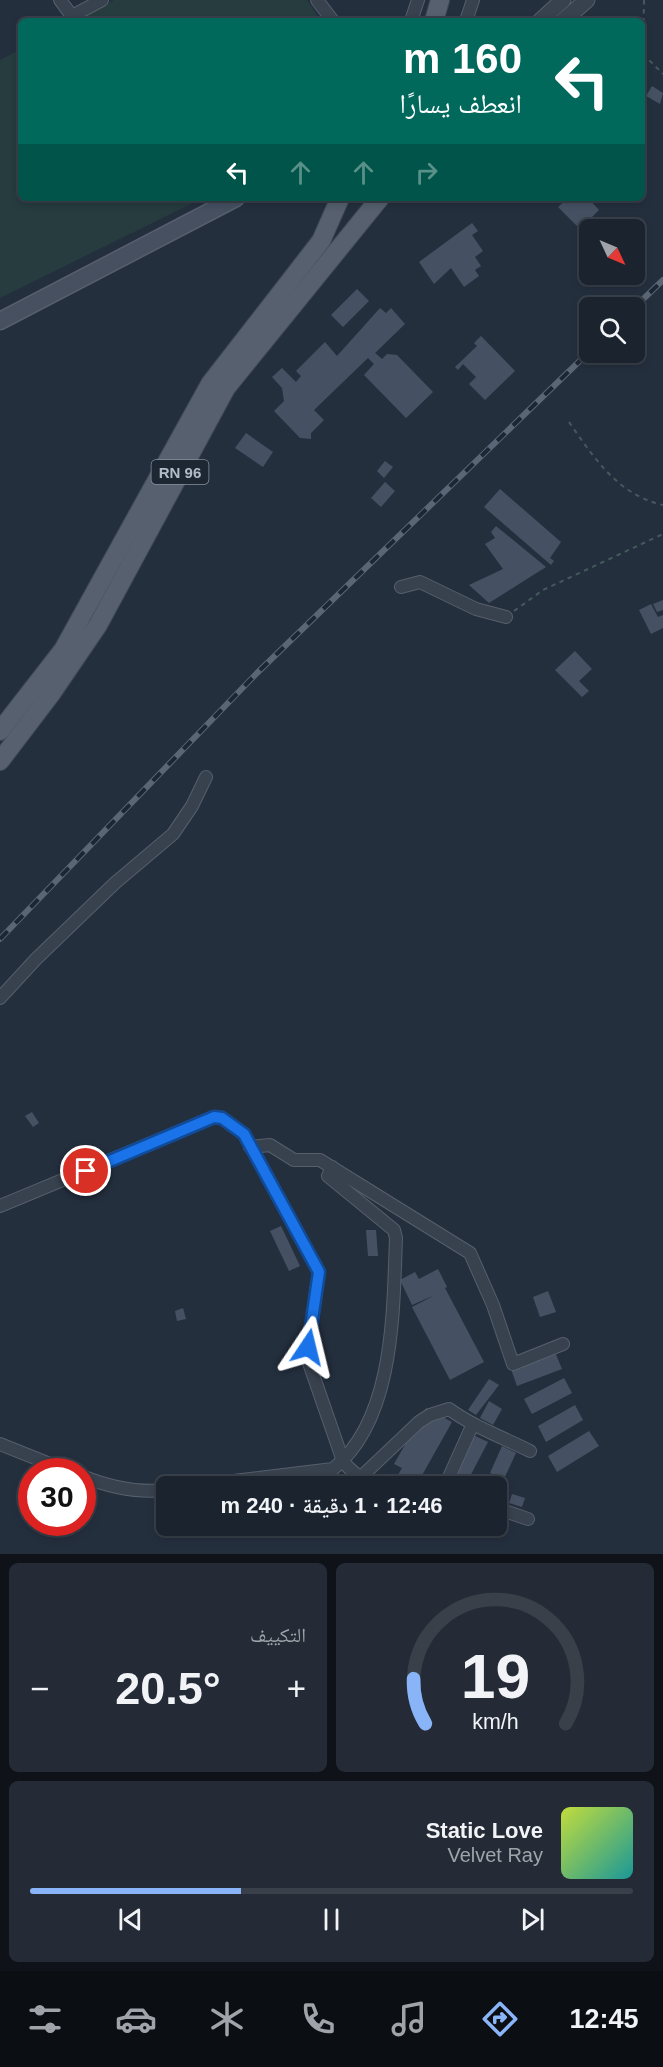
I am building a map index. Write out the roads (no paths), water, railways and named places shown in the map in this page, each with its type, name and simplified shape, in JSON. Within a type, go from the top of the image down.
[{"type":"main road","points":[[435,18],[440,0]]},
{"type":"main road","points":[[0,321],[230,201]]},
{"type":"main road","name":"RN 96","points":[[0,730],[63,650],[210,384],[321,241],[339,201]]},
{"type":"main road","name":"RN 96","points":[[0,761],[51,694],[98,625],[226,388],[378,201]]},
{"type":"street","points":[[60,0],[72,16],[102,0]]},
{"type":"street","points":[[331,18],[320,4],[334,0]]},
{"type":"street","points":[[412,18],[418,0]]},
{"type":"street","points":[[467,18],[474,0]]},
{"type":"street","points":[[543,18],[563,0]]},
{"type":"street","points":[[566,18],[587,0]]},
{"type":"street","points":[[401,587],[420,582],[476,609],[506,617]]},
{"type":"street","points":[[0,998],[36,959],[115,883],[173,834],[192,806],[206,777]]},
{"type":"street","points":[[0,1206],[214,1117],[222,1118],[244,1134],[319,1272],[308,1347],[309,1363],[344,1461],[351,1473],[356,1476]]},
{"type":"street","points":[[250,1147],[270,1145],[294,1160],[320,1160],[470,1253],[493,1305],[513,1364],[563,1344]]},
{"type":"street","points":[[275,1476],[333,1469],[344,1461],[370,1418],[391,1346],[396,1238],[394,1230],[328,1176],[332,1167]]},
{"type":"street","points":[[372,1476],[430,1414],[449,1409],[472,1426],[485,1428],[530,1451]]},
{"type":"street","points":[[450,1476],[472,1426]]},
{"type":"street","points":[[0,1444],[35,1458]]},
{"type":"street","points":[[96,1482],[148,1492],[156,1491]]},
{"type":"street","points":[[507,1512],[528,1519]]},
{"type":"railway","points":[[645,297],[663,280]]},
{"type":"railway","points":[[0,939],[257,673],[579,362]]}]
